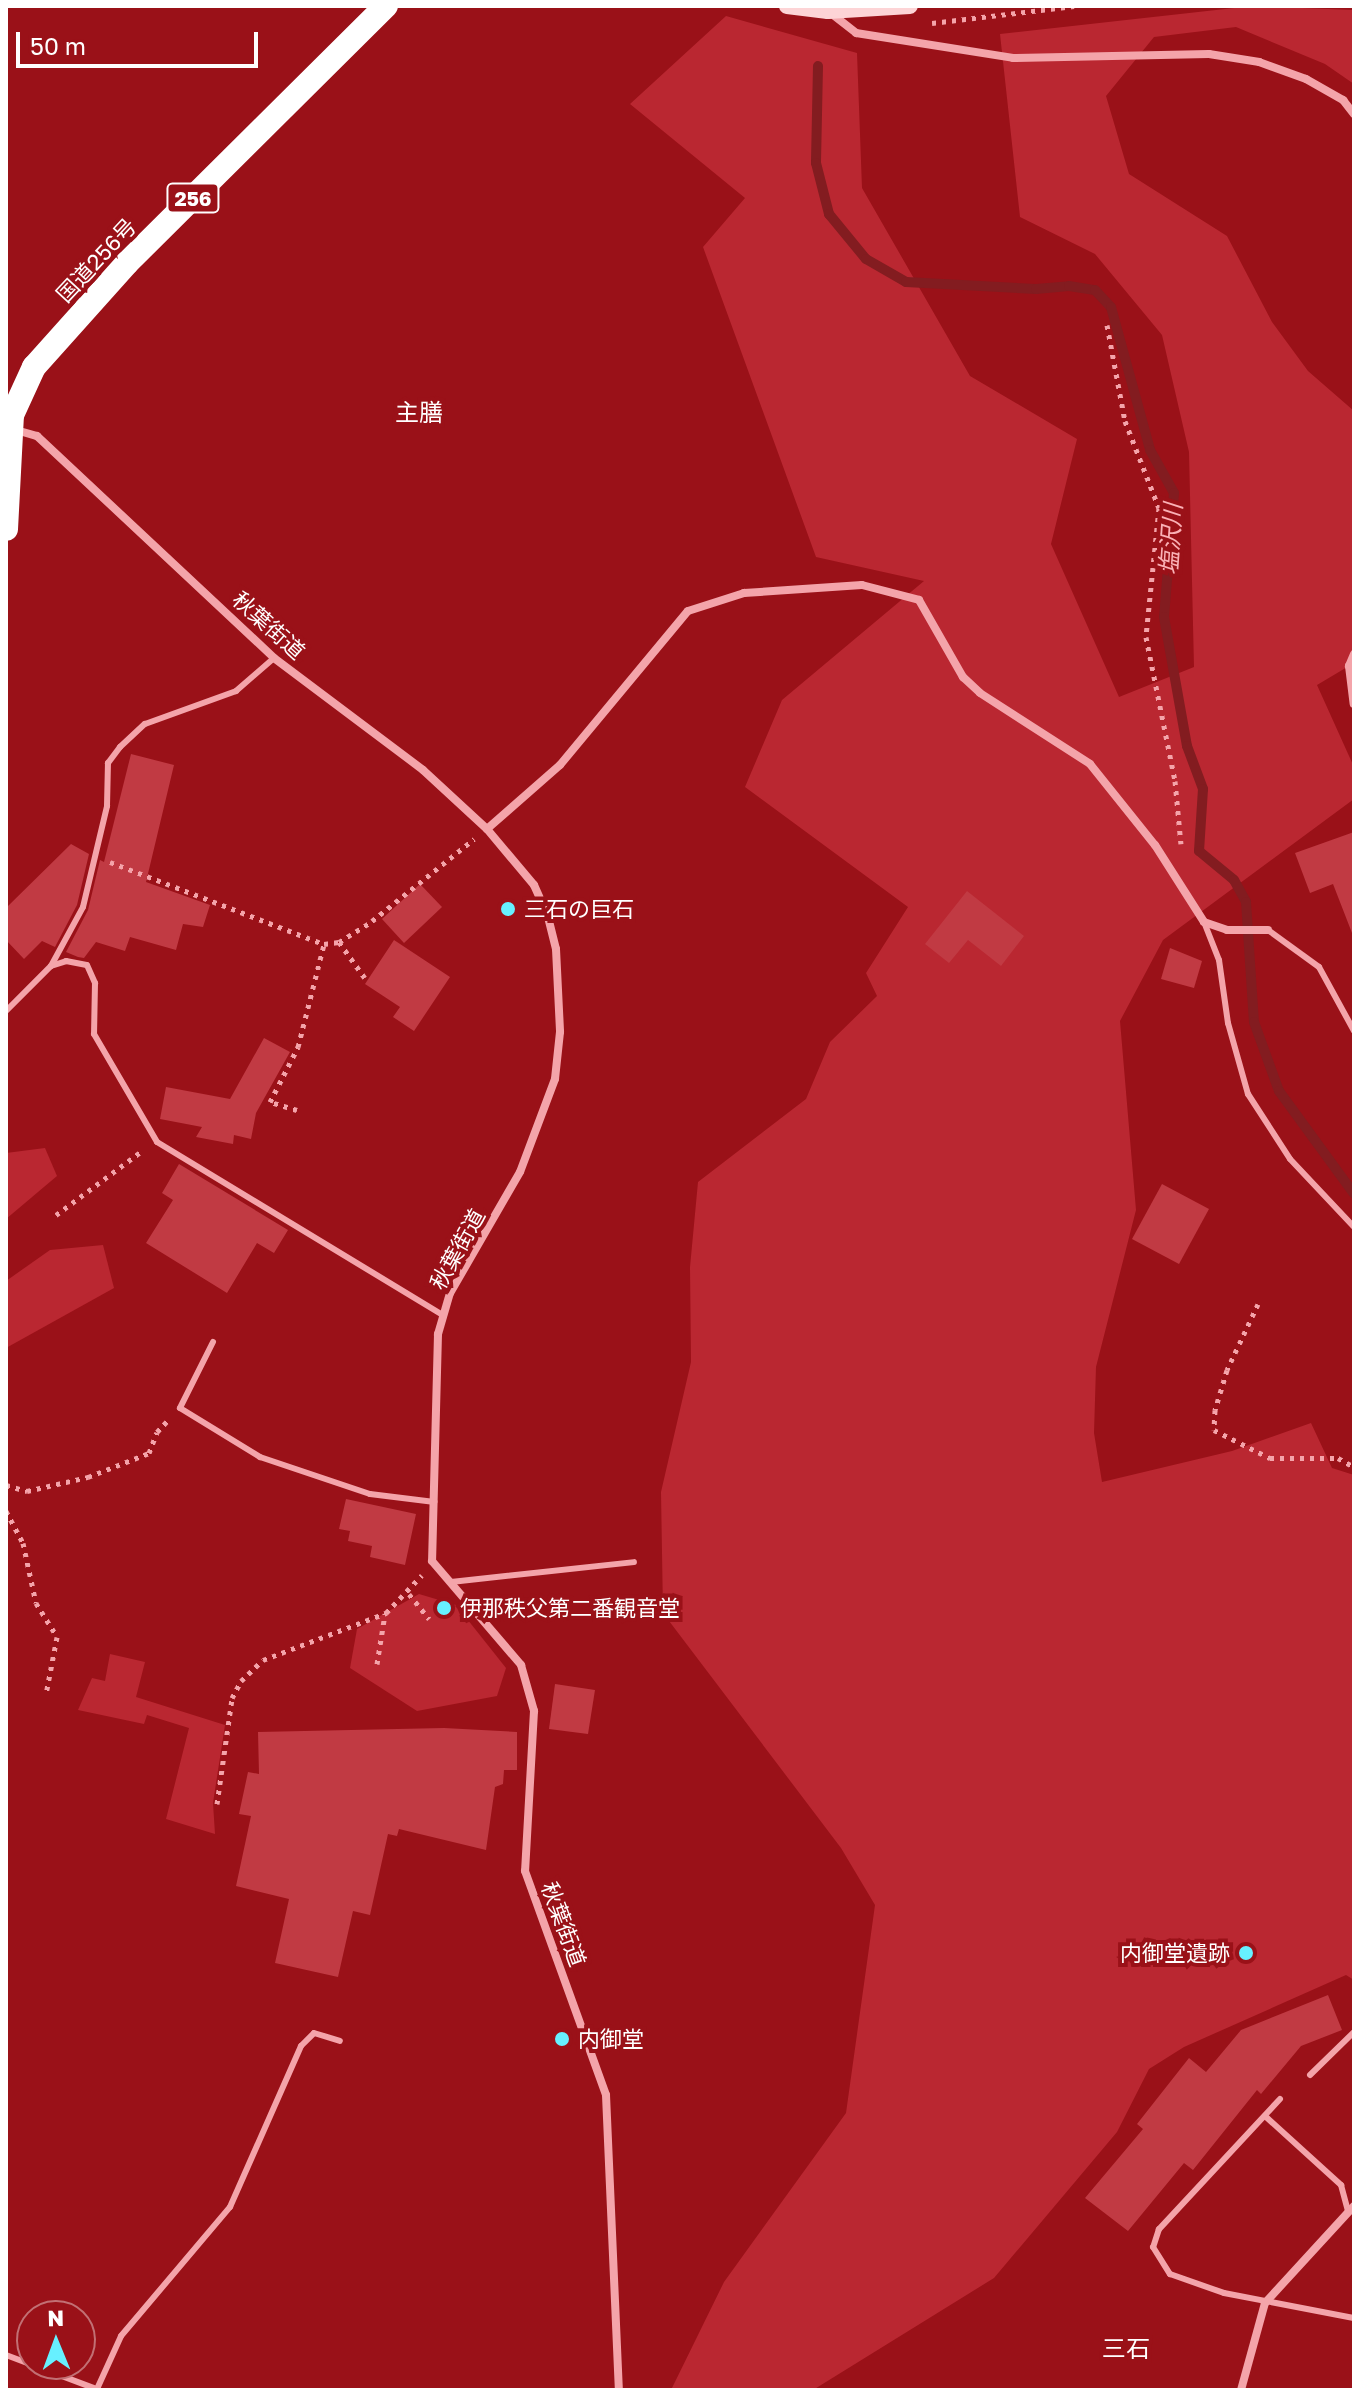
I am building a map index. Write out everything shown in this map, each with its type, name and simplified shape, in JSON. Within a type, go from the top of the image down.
[{"type":"highway","name":"国道256号","points":[[6,529],[11,399],[34,367],[127,263],[386,6]]},
{"type":"main road","points":[[787,6],[828,11],[910,6]]},
{"type":"street","points":[[828,11],[856,33],[1013,58],[1209,54],[1259,62],[1306,79],[1343,100],[1354,114]]},
{"type":"street","name":"秋葉街道","points":[[11,428],[37,436],[274,658],[423,770],[487,829],[534,885],[548,917],[556,949],[560,1032],[555,1079],[520,1172],[450,1293],[438,1334],[432,1561],[521,1665],[534,1711],[525,1871],[606,2095],[619,2390]]},
{"type":"street","points":[[487,829],[560,765],[688,611],[744,593],[862,585],[919,600],[963,677],[980,693],[1090,764],[1155,845],[1204,922],[1227,930],[1268,930]]},
{"type":"street","points":[[1354,654],[1349,666],[1354,704]]},
{"type":"street","points":[[1241,2390],[1265,2303],[1351,2209]]},
{"type":"lane","points":[[6,1011],[51,966],[83,907],[96,857],[108,763],[120,747],[145,724],[236,691],[274,658]]},
{"type":"lane","points":[[1204,922],[1219,960],[1228,1023],[1248,1094],[1290,1159],[1354,1227]]},
{"type":"lane","points":[[1268,930],[1319,967],[1354,1031]]},
{"type":"lane","points":[[51,966],[66,961],[87,965],[95,983],[94,1034],[157,1142],[443,1315]]},
{"type":"lane","points":[[213,1342],[180,1408],[260,1457],[370,1494],[435,1502]]},
{"type":"lane","points":[[451,1582],[634,1562]]},
{"type":"lane","points":[[1310,2075],[1354,2032]]},
{"type":"lane","points":[[6,2355],[98,2390],[121,2336],[230,2207],[301,2046],[314,2033],[340,2041]]},
{"type":"lane","points":[[1280,2099],[1159,2229],[1153,2247],[1170,2274],[1265,2303],[1354,2318]]},
{"type":"lane","points":[[1265,2116],[1341,2185],[1351,2209]]},
{"type":"path","points":[[920,25],[1074,6]]},
{"type":"path","points":[[1107,325],[1125,421],[1159,508],[1146,637],[1186,852]]},
{"type":"path","points":[[96,857],[324,944],[339,942],[487,829]]},
{"type":"path","points":[[339,942],[365,978]]},
{"type":"path","points":[[297,1110],[270,1102],[298,1047],[324,944]]},
{"type":"path","points":[[56,1215],[108,1172],[157,1142]]},
{"type":"path","points":[[1258,1304],[1227,1370],[1215,1410],[1214,1430],[1270,1458],[1338,1458],[1354,1467]]},
{"type":"path","points":[[6,1485],[27,1491],[88,1477],[149,1453],[157,1432],[180,1408]]},
{"type":"path","points":[[6,1511],[23,1543],[36,1603],[57,1637],[46,1694]]},
{"type":"path","points":[[217,1804],[232,1698],[241,1681],[263,1660],[386,1613],[409,1594],[432,1561]]},
{"type":"path","points":[[409,1594],[429,1619]]},
{"type":"path","points":[[377,1664],[386,1613]]},
{"type":"shaded area","points":[[1252,6],[1354,10],[1354,84],[1325,64],[1236,27],[1154,37],[1106,96],[1129,174],[1227,236],[1272,322],[1308,371],[1354,411],[1354,663],[1317,685],[1354,767],[1354,799],[1163,940],[1120,1021],[1136,1210],[1096,1367],[1094,1433],[1102,1482],[1232,1451],[1311,1423],[1332,1468],[1354,1475],[1354,1980],[1346,1975],[1184,2047],[1149,2069],[1117,2132],[994,2278],[813,2390],[671,2390],[724,2282],[846,2113],[875,1905],[841,1848],[663,1613],[661,1492],[691,1362],[690,1267],[698,1182],[806,1099],[830,1042],[877,996],[866,973],[908,907],[745,787],[782,700],[924,581],[816,557],[703,247],[745,198],[630,104],[726,16],[857,53],[862,188],[970,376],[1077,439],[1051,544],[1119,697],[1194,667],[1189,452],[1162,335],[1095,254],[1020,217],[1000,34]]},
{"type":"shaded area","points":[[45,1148],[57,1176],[6,1219],[6,1153]]},
{"type":"shaded area","points":[[103,1245],[114,1288],[6,1348],[6,1281],[50,1250]]},
{"type":"shaded area","points":[[419,1594],[456,1605],[506,1668],[497,1696],[417,1711],[350,1668],[357,1629]]},
{"type":"shaded area","points":[[110,1654],[145,1662],[136,1697],[225,1725],[213,1803],[215,1834],[166,1819],[189,1728],[147,1715],[144,1724],[78,1710],[92,1678],[105,1681]]},
{"type":"building","points":[[131,754],[174,765],[146,882],[210,905],[203,927],[183,924],[176,950],[130,937],[125,951],[96,942],[84,958],[78,957],[66,952],[88,910],[100,860],[104,862]]},
{"type":"building","points":[[1354,832],[1352,933],[1333,884],[1310,893],[1295,853]]},
{"type":"building","points":[[71,844],[89,854],[77,905],[55,947],[42,941],[24,959],[6,940],[6,908]]},
{"type":"building","points":[[420,884],[442,907],[404,943],[382,919]]},
{"type":"building","points":[[967,891],[1024,936],[1001,966],[968,940],[949,963],[925,944]]},
{"type":"building","points":[[394,940],[450,977],[414,1031],[393,1017],[400,1007],[365,984]]},
{"type":"building","points":[[1170,948],[1202,961],[1194,988],[1161,979]]},
{"type":"building","points":[[264,1038],[290,1052],[256,1113],[251,1139],[234,1135],[233,1144],[196,1137],[202,1127],[160,1119],[166,1087],[230,1099]]},
{"type":"building","points":[[179,1164],[288,1230],[274,1253],[257,1243],[227,1293],[146,1243],[173,1200],[162,1193]]},
{"type":"building","points":[[1162,1184],[1209,1209],[1179,1264],[1132,1239]]},
{"type":"building","points":[[346,1499],[416,1514],[405,1565],[370,1557],[372,1546],[348,1541],[350,1531],[339,1529]]},
{"type":"building","points":[[555,1684],[595,1690],[588,1734],[549,1729]]},
{"type":"building","points":[[444,1728],[517,1732],[517,1770],[504,1770],[503,1784],[495,1787],[486,1850],[399,1829],[397,1836],[388,1834],[370,1915],[353,1911],[338,1977],[275,1963],[289,1899],[236,1886],[251,1816],[239,1814],[248,1772],[259,1774],[258,1732]]},
{"type":"building","points":[[1328,1995],[1342,2030],[1301,2046],[1261,2094],[1257,2090],[1193,2170],[1184,2163],[1128,2231],[1085,2198],[1143,2129],[1137,2124],[1189,2058],[1206,2072],[1241,2030]]},
{"type":"waterway","name":"塩沢川","points":[[818,66],[816,163],[829,214],[866,259],[906,282],[1036,289],[1069,286],[1095,290],[1111,307],[1150,450],[1174,493],[1164,617],[1187,746],[1203,789],[1199,851],[1234,880],[1246,902],[1254,1022],[1279,1091],[1354,1194]]},
{"type":"place","name":"三石の巨石","points":[[508,909]]},
{"type":"place","name":"伊那秩父第二番観音堂","points":[[444,1608]]},
{"type":"place","name":"内御堂遺跡","points":[[1246,1953]]},
{"type":"place","name":"内御堂","points":[[562,2039]]},
{"type":"district","name":"主膳","points":[[419,412]]},
{"type":"district","name":"三石","points":[[1126,2348]]}]
